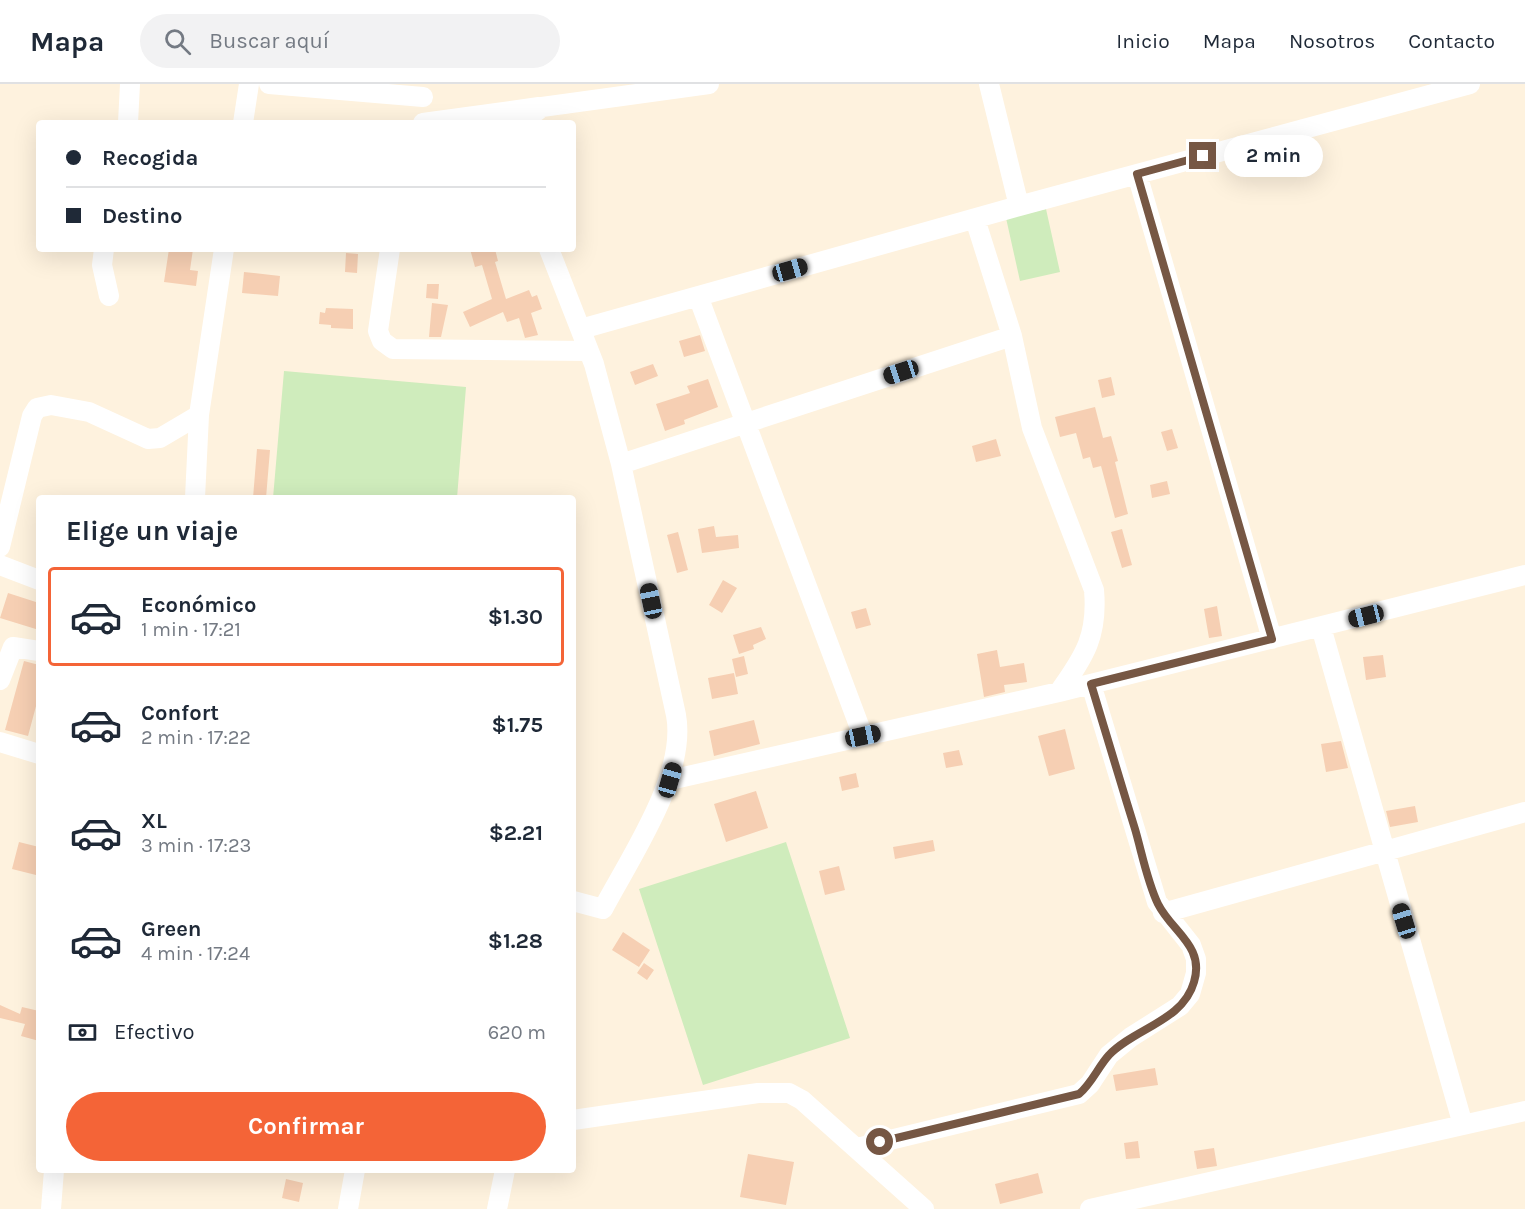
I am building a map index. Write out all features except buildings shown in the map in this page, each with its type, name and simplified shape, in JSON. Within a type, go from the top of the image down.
[{"type":"street","points":[[129,120],[130,84]]},
{"type":"street","points":[[243,120],[249,84]]},
{"type":"street","points":[[269,84],[423,90],[411,120]]},
{"type":"street","points":[[446,120],[709,84]]},
{"type":"street","points":[[989,84],[1019,206]]},
{"type":"street","points":[[581,329],[1019,206],[1470,84]]},
{"type":"street","points":[[525,120],[543,107]]},
{"type":"street","points":[[1137,174],[1272,639]]},
{"type":"street","points":[[975,219],[1012,336],[1032,428],[1094,590],[1096,614],[1092,638],[1081,662],[1059,692]]},
{"type":"street","points":[[104,252],[102,265],[109,296]]},
{"type":"street","points":[[195,495],[199,415],[224,252]]},
{"type":"street","points":[[390,252],[378,332],[382,341],[393,349],[589,351]]},
{"type":"street","points":[[550,252],[589,351],[621,464],[678,724],[679,741],[670,780],[603,909],[576,902]]},
{"type":"street","points":[[698,296],[863,736]]},
{"type":"street","points":[[621,464],[1012,336]]},
{"type":"street","points":[[0,547],[32,416],[37,408],[51,405],[89,412],[148,439],[160,438],[199,415]]},
{"type":"street","points":[[0,565],[36,579]]},
{"type":"street","points":[[670,780],[1059,692],[1525,575]]},
{"type":"street","points":[[1321,627],[1463,1125]]},
{"type":"street","points":[[0,680],[14,647],[36,651]]},
{"type":"street","points":[[857,1148],[1079,1094],[1090,1084],[1109,1055],[1131,1037],[1172,1014],[1190,994],[1197,973],[1194,951],[1163,913],[1157,902],[1091,684]]},
{"type":"street","points":[[0,742],[36,753]]},
{"type":"street","points":[[1163,913],[1525,812]]},
{"type":"street","points":[[576,1120],[776,1091],[789,1093],[802,1101],[857,1148],[924,1209]]},
{"type":"street","points":[[1090,1209],[1525,1111]]},
{"type":"street","points":[[51,1209],[54,1173]]},
{"type":"street","points":[[348,1209],[354,1173]]},
{"type":"street","points":[[497,1209],[504,1173]]},
{"type":"green space","points":[[1046,209],[1060,272],[1020,281],[1006,218]]},
{"type":"green space","points":[[284,371],[466,387],[457,495],[273,495]]},
{"type":"green space","points":[[786,842],[850,1038],[703,1085],[639,889]]},
{"type":"route","points":[[880,1142],[1066,1099],[1079,1094],[1090,1084],[1109,1055],[1131,1037],[1172,1014],[1190,994],[1194,984],[1197,973],[1194,951],[1163,913],[1157,902],[1091,684],[1272,639],[1137,174],[1203,156]]}]
